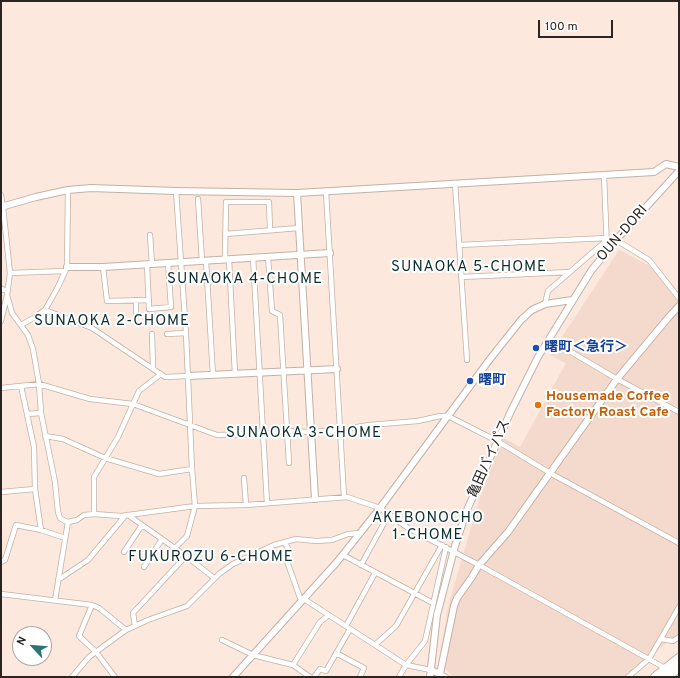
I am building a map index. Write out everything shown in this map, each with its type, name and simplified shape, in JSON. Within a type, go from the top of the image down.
[{"type":"highway","points":[[655,677],[679,658]]},
{"type":"highway","points":[[667,677],[679,668]]},
{"type":"street","points":[[2,207],[36,197],[68,190],[91,188],[176,191],[326,192],[654,172],[666,164],[679,167]]},
{"type":"street","name":"OUN-DORI","points":[[572,300],[607,250],[679,171]]},
{"type":"street","points":[[604,175],[607,250]]},
{"type":"street","points":[[455,183],[467,360]]},
{"type":"street","points":[[21,325],[35,318],[45,310],[66,269],[68,190]]},
{"type":"street","points":[[175,548],[187,536],[195,506],[186,333],[176,191]]},
{"type":"street","points":[[326,192],[344,497]]},
{"type":"street","points":[[297,193],[315,499]]},
{"type":"street","points":[[1,195],[10,273],[8,293],[1,321]]},
{"type":"street","points":[[198,199],[213,375]]},
{"type":"street","points":[[235,374],[225,234],[226,202],[269,202],[270,230]]},
{"type":"street","points":[[225,234],[299,228]]},
{"type":"street","points":[[150,235],[149,309],[171,308],[168,263]]},
{"type":"street","points":[[459,245],[607,239]]},
{"type":"street","points":[[545,304],[548,291],[607,239]]},
{"type":"street","points":[[616,240],[649,260],[679,298]]},
{"type":"street","points":[[10,273],[330,253]]},
{"type":"street","points":[[268,256],[272,311],[280,315],[289,463]]},
{"type":"street","points":[[253,257],[267,503]]},
{"type":"street","points":[[103,267],[107,301],[149,300]]},
{"type":"street","points":[[461,277],[570,272]]},
{"type":"street","points":[[1,289],[8,293],[12,313],[28,335],[33,349],[39,384],[41,413],[55,482],[60,518],[68,522],[77,520],[84,515],[94,514],[126,516],[195,506],[246,505],[344,497],[380,508],[408,528],[480,564],[665,668]]},
{"type":"street","points":[[136,300],[136,314]]},
{"type":"street","points":[[233,677],[343,555],[521,320],[532,310],[545,304],[572,300]]},
{"type":"street","name":"亀田バイパス","points":[[430,674],[437,614],[467,510],[511,411],[549,339],[572,300]]},
{"type":"street","points":[[285,542],[288,549],[287,561],[300,598],[304,599],[406,665],[430,674],[442,676],[454,606],[457,598],[472,578],[480,564],[508,532],[617,378],[679,306]]},
{"type":"street","points":[[45,310],[92,328],[165,377],[337,369]]},
{"type":"street","points":[[167,334],[186,333]]},
{"type":"street","points":[[152,334],[153,368]]},
{"type":"street","points":[[549,339],[679,412]]},
{"type":"street","points":[[94,514],[94,476],[118,437],[139,391],[161,374]]},
{"type":"street","points":[[1,388],[39,384],[90,400],[133,404],[217,435],[340,430],[368,425],[418,421],[440,416],[448,416],[498,442],[550,473],[679,543]]},
{"type":"street","points":[[21,386],[34,448],[35,489],[41,530]]},
{"type":"street","points":[[27,414],[41,413]]},
{"type":"street","points":[[45,436],[63,439],[105,458],[159,474],[192,469]]},
{"type":"street","points":[[244,478],[246,505]]},
{"type":"street","points":[[1,492],[35,489]]},
{"type":"street","points":[[361,565],[389,514]]},
{"type":"street","points":[[126,516],[142,525],[175,548],[214,578]]},
{"type":"street","points":[[58,580],[88,560],[126,516]]},
{"type":"street","points":[[54,600],[68,522]]},
{"type":"street","points":[[1,562],[5,560],[16,525],[41,530],[65,538]]},
{"type":"street","points":[[124,552],[142,525]]},
{"type":"street","points":[[72,677],[77,670],[96,652],[126,630],[187,606],[214,578],[234,564],[274,545],[296,539],[316,541],[332,540],[348,534],[360,533]]},
{"type":"street","points":[[144,567],[162,539]]},
{"type":"street","points":[[375,644],[396,626],[442,545]]},
{"type":"street","points":[[399,677],[406,665],[425,641],[446,547]]},
{"type":"street","points":[[343,555],[433,603]]},
{"type":"street","points":[[135,626],[134,613],[186,556]]},
{"type":"street","points":[[346,626],[375,573]]},
{"type":"street","points":[[1,594],[92,605],[99,608],[126,630]]},
{"type":"street","points":[[92,605],[79,636],[96,652],[115,677]]},
{"type":"street","points":[[628,677],[649,659],[679,607]]},
{"type":"street","points":[[293,665],[320,622],[329,615]]},
{"type":"street","points":[[314,677],[320,669],[326,671],[350,629]]},
{"type":"street","points":[[661,639],[673,641],[679,637]]},
{"type":"street","points":[[222,640],[253,655],[293,665],[310,677]]},
{"type":"street","points":[[336,654],[364,668],[360,677]]},
{"type":"shaded area","points":[[619,250],[662,272],[679,293],[679,633],[624,677],[452,677],[439,660],[448,607],[482,490],[504,438],[520,447],[566,363],[550,355]]},
{"type":"place","name":"曙町＜急行＞","points":[[536,348]]},
{"type":"place","name":"曙町","points":[[470,381]]},
{"type":"place","name":"Housemade Coffee Factory Roast Cafe","points":[[538,405]]},
{"type":"district","name":"SUNAOKA 5-CHOME","points":[[469,268]]},
{"type":"district","name":"SUNAOKA 4-CHOME","points":[[245,280]]},
{"type":"district","name":"SUNAOKA 2-CHOME","points":[[112,322]]},
{"type":"district","name":"SUNAOKA 3-CHOME","points":[[304,434]]},
{"type":"district","name":"AKEBONOCHO 1-CHOME","points":[[428,528]]},
{"type":"district","name":"FUKUROZU 6-CHOME","points":[[211,558]]}]
